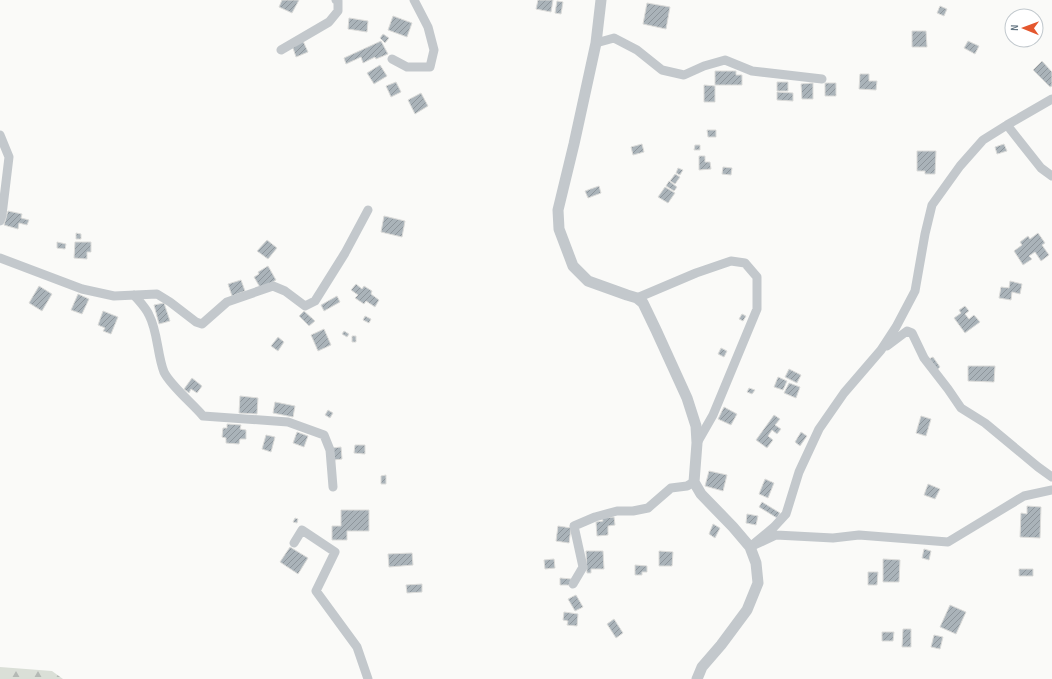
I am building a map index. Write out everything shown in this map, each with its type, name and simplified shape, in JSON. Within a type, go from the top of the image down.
[{"type":"street","points":[[281,50],[329,22],[338,11],[338,1],[336,0]]},
{"type":"street","points":[[392,59],[407,67],[430,68],[434,50],[428,27],[414,0]]},
{"type":"street","points":[[601,0],[596,43],[558,210],[559,229],[573,266],[588,280],[637,298],[643,303],[687,398],[696,426],[694,482],[701,494],[750,547],[756,563],[758,583],[747,610],[721,645],[702,666],[697,679]]},
{"type":"street","points":[[596,43],[614,38],[637,50],[662,70],[684,75],[704,66],[725,60],[752,71],[822,79]]},
{"type":"street","points":[[750,547],[774,527],[786,514],[799,472],[819,429],[844,393],[881,350],[896,327],[915,291],[925,234],[932,205],[960,166],[983,140],[1052,99]]},
{"type":"street","points":[[1007,125],[1041,168],[1052,176]]},
{"type":"street","points":[[0,135],[9,157],[0,221]]},
{"type":"street","points":[[0,258],[82,289],[114,296],[157,294],[196,322],[202,324],[227,302],[273,286],[285,291],[305,306],[315,301],[345,253],[368,210]]},
{"type":"street","points":[[637,298],[696,273],[731,261],[745,263],[757,277],[757,309],[713,415],[696,443]]},
{"type":"street","points":[[134,295],[149,314],[165,373],[181,393],[203,416],[288,422],[324,435],[330,450],[333,487]]},
{"type":"street","points":[[881,350],[907,331],[912,333],[924,358],[961,408],[985,423],[1052,477]]},
{"type":"street","points":[[573,584],[583,567],[574,526],[617,510],[633,511],[648,508],[671,488],[687,486],[694,482]]},
{"type":"street","points":[[750,547],[776,535],[833,538],[859,536],[948,542],[1024,496],[1052,490]]},
{"type":"street","points":[[294,543],[302,530],[335,552],[316,591],[357,647],[368,679]]},
{"type":"green space","points":[[0,667],[52,671],[63,679],[0,679]]},
{"type":"building","points":[[282,0],[299,0],[292,13],[279,7]]},
{"type":"building","points":[[538,0],[553,0],[551,12],[536,9]]},
{"type":"building","points":[[557,1],[563,2],[561,14],[555,13]]},
{"type":"building","points":[[647,3],[670,7],[666,29],[643,24]]},
{"type":"building","points":[[940,6],[947,9],[944,16],[937,13]]},
{"type":"building","points":[[393,16],[412,23],[407,37],[388,30]]},
{"type":"building","points":[[349,18],[368,21],[367,32],[348,29]]},
{"type":"building","points":[[912,31],[926,31],[927,47],[912,47]]},
{"type":"building","points":[[383,34],[389,38],[385,43],[380,38]]},
{"type":"building","points":[[303,41],[308,52],[296,57],[292,45]]},
{"type":"building","points":[[381,41],[388,54],[376,59],[375,57],[363,63],[361,57],[346,64],[344,58]]},
{"type":"building","points":[[968,41],[979,46],[975,54],[964,48]]},
{"type":"building","points":[[1042,61],[1052,72],[1052,86],[1050,87],[1033,70]]},
{"type":"building","points":[[380,65],[387,76],[374,84],[367,73]]},
{"type":"building","points":[[715,71],[736,71],[736,75],[742,75],[742,85],[715,85]]},
{"type":"building","points":[[860,74],[869,74],[869,81],[877,81],[876,90],[859,89]]},
{"type":"building","points":[[396,82],[401,92],[391,97],[386,86]]},
{"type":"building","points":[[777,82],[788,82],[788,91],[777,91]]},
{"type":"building","points":[[813,83],[813,99],[802,99],[801,84]]},
{"type":"building","points":[[825,83],[836,83],[836,96],[825,96]]},
{"type":"building","points":[[704,85],[715,86],[715,102],[704,102]]},
{"type":"building","points":[[777,92],[793,93],[793,101],[777,100]]},
{"type":"building","points":[[421,93],[428,106],[415,114],[408,100]]},
{"type":"building","points":[[707,130],[716,130],[716,137],[708,137]]},
{"type":"building","points":[[642,144],[644,152],[633,155],[631,147]]},
{"type":"building","points":[[1004,144],[1007,151],[997,154],[995,147]]},
{"type":"building","points":[[695,145],[700,145],[700,150],[694,150]]},
{"type":"building","points":[[917,151],[936,151],[935,174],[925,174],[925,171],[917,171]]},
{"type":"building","points":[[699,156],[705,156],[705,162],[710,162],[711,169],[699,170]]},
{"type":"building","points":[[723,167],[732,168],[731,175],[722,174]]},
{"type":"building","points":[[678,168],[683,170],[680,175],[676,173]]},
{"type":"building","points":[[675,174],[680,177],[675,184],[670,181]]},
{"type":"building","points":[[669,181],[677,187],[674,191],[666,186]]},
{"type":"building","points":[[599,186],[601,193],[588,198],[585,191]]},
{"type":"building","points":[[665,187],[675,193],[668,203],[658,197]]},
{"type":"building","points":[[8,211],[22,214],[21,218],[29,220],[27,225],[19,223],[18,229],[4,225]]},
{"type":"building","points":[[384,216],[405,221],[402,237],[381,232]]},
{"type":"building","points":[[76,233],[81,234],[81,239],[76,239]]},
{"type":"building","points":[[1038,233],[1045,243],[1042,245],[1049,255],[1041,261],[1035,252],[1029,256],[1032,259],[1023,265],[1014,251],[1022,245],[1020,242],[1028,236],[1030,239]]},
{"type":"building","points":[[267,240],[277,248],[268,259],[257,251]]},
{"type":"building","points":[[57,242],[66,244],[65,249],[57,248]]},
{"type":"building","points":[[75,242],[91,242],[91,252],[87,252],[87,259],[74,258]]},
{"type":"building","points":[[268,266],[276,280],[261,289],[254,277],[259,274],[258,272]]},
{"type":"building","points":[[241,280],[245,291],[232,296],[228,284]]},
{"type":"building","points":[[1010,281],[1022,284],[1020,294],[1012,292],[1011,300],[999,298],[1001,287],[1009,288]]},
{"type":"building","points":[[356,284],[362,289],[364,286],[372,291],[371,294],[379,300],[375,307],[366,301],[364,304],[355,298],[358,295],[351,290]]},
{"type":"building","points":[[39,286],[52,294],[42,311],[29,303]]},
{"type":"building","points":[[78,294],[89,299],[82,314],[71,310]]},
{"type":"building","points":[[337,296],[340,302],[324,311],[321,305]]},
{"type":"building","points":[[164,303],[170,321],[159,324],[154,305]]},
{"type":"building","points":[[965,306],[969,311],[965,314],[969,319],[974,315],[980,322],[965,333],[954,318],[961,313],[959,310]]},
{"type":"building","points":[[103,311],[118,317],[111,334],[103,331],[105,328],[98,325]]},
{"type":"building","points":[[304,311],[315,321],[309,326],[299,316]]},
{"type":"building","points":[[742,314],[746,316],[743,321],[739,319]]},
{"type":"building","points":[[365,316],[371,319],[369,323],[363,320]]},
{"type":"building","points":[[324,329],[331,345],[318,351],[311,335]]},
{"type":"building","points":[[344,331],[349,334],[347,337],[342,334]]},
{"type":"building","points":[[352,336],[356,336],[356,342],[352,342]]},
{"type":"building","points":[[278,337],[284,342],[278,351],[271,346]]},
{"type":"building","points":[[721,348],[727,351],[724,357],[718,354]]},
{"type":"building","points":[[933,357],[940,367],[937,370],[929,359]]},
{"type":"building","points":[[968,366],[995,366],[994,382],[968,381]]},
{"type":"building","points":[[789,369],[801,375],[797,383],[785,377]]},
{"type":"building","points":[[778,377],[787,381],[783,390],[774,387]]},
{"type":"building","points":[[192,378],[202,386],[197,393],[191,389],[189,393],[184,389]]},
{"type":"building","points":[[789,383],[800,387],[796,398],[784,393]]},
{"type":"building","points":[[749,388],[755,390],[752,394],[747,392]]},
{"type":"building","points":[[240,396],[258,398],[257,414],[239,413]]},
{"type":"building","points":[[275,402],[295,406],[293,417],[273,413]]},
{"type":"building","points":[[724,407],[737,414],[731,425],[718,419]]},
{"type":"building","points":[[328,410],[333,413],[330,418],[325,415]]},
{"type":"building","points":[[774,415],[780,419],[775,425],[781,429],[777,434],[772,430],[768,436],[773,440],[767,448],[756,440]]},
{"type":"building","points":[[921,416],[931,419],[926,436],[916,433]]},
{"type":"building","points":[[227,424],[241,425],[240,429],[246,430],[246,439],[240,439],[239,444],[226,443],[226,438],[222,437],[223,428],[227,428]]},
{"type":"building","points":[[297,432],[308,436],[304,447],[293,443]]},
{"type":"building","points":[[801,432],[807,436],[800,446],[795,442]]},
{"type":"building","points":[[266,435],[275,437],[271,452],[262,449]]},
{"type":"building","points":[[355,445],[365,445],[365,454],[354,453]]},
{"type":"building","points":[[341,447],[342,459],[333,460],[332,448]]},
{"type":"building","points":[[709,471],[727,475],[723,491],[705,486]]},
{"type":"building","points":[[386,475],[386,484],[381,484],[381,476]]},
{"type":"building","points":[[765,479],[774,483],[768,498],[759,494]]},
{"type":"building","points":[[928,484],[940,489],[935,499],[924,495]]},
{"type":"building","points":[[762,502],[780,513],[777,518],[759,507]]},
{"type":"building","points":[[1027,506],[1041,507],[1040,538],[1020,537],[1021,513],[1027,514]]},
{"type":"building","points":[[341,510],[369,510],[369,531],[347,531],[347,540],[332,540],[332,526],[341,526]]},
{"type":"building","points":[[747,514],[758,516],[756,525],[746,523]]},
{"type":"building","points":[[614,517],[615,525],[608,526],[608,535],[597,536],[596,522],[603,521],[602,518]]},
{"type":"building","points":[[295,518],[298,519],[297,523],[293,522]]},
{"type":"building","points":[[713,524],[720,528],[715,538],[709,534]]},
{"type":"building","points":[[558,526],[571,528],[569,543],[556,541]]},
{"type":"building","points":[[290,547],[308,558],[298,574],[280,562]]},
{"type":"building","points":[[924,549],[931,551],[929,560],[922,558]]},
{"type":"building","points":[[586,551],[603,551],[604,569],[591,569],[591,573],[587,573]]},
{"type":"building","points":[[659,551],[673,552],[672,566],[659,566]]},
{"type":"building","points":[[412,553],[413,565],[389,567],[388,554]]},
{"type":"building","points":[[554,559],[555,568],[545,569],[544,560]]},
{"type":"building","points":[[883,559],[900,560],[899,582],[883,582]]},
{"type":"building","points":[[635,565],[647,566],[647,572],[642,572],[642,575],[635,575]]},
{"type":"building","points":[[1019,569],[1033,569],[1033,576],[1019,576]]},
{"type":"building","points":[[868,572],[878,572],[877,585],[868,585]]},
{"type":"building","points":[[560,578],[571,579],[571,585],[560,585]]},
{"type":"building","points":[[422,584],[422,592],[407,593],[406,585]]},
{"type":"building","points":[[576,595],[583,607],[575,611],[568,599]]},
{"type":"building","points":[[950,605],[966,612],[956,634],[940,627]]},
{"type":"building","points":[[564,612],[578,614],[577,626],[567,625],[568,621],[563,620]]},
{"type":"building","points":[[614,619],[623,633],[616,638],[607,624]]},
{"type":"building","points":[[903,629],[911,629],[911,647],[902,647]]},
{"type":"building","points":[[882,632],[894,632],[893,641],[882,641]]},
{"type":"building","points":[[934,635],[943,637],[940,649],[931,647]]}]
